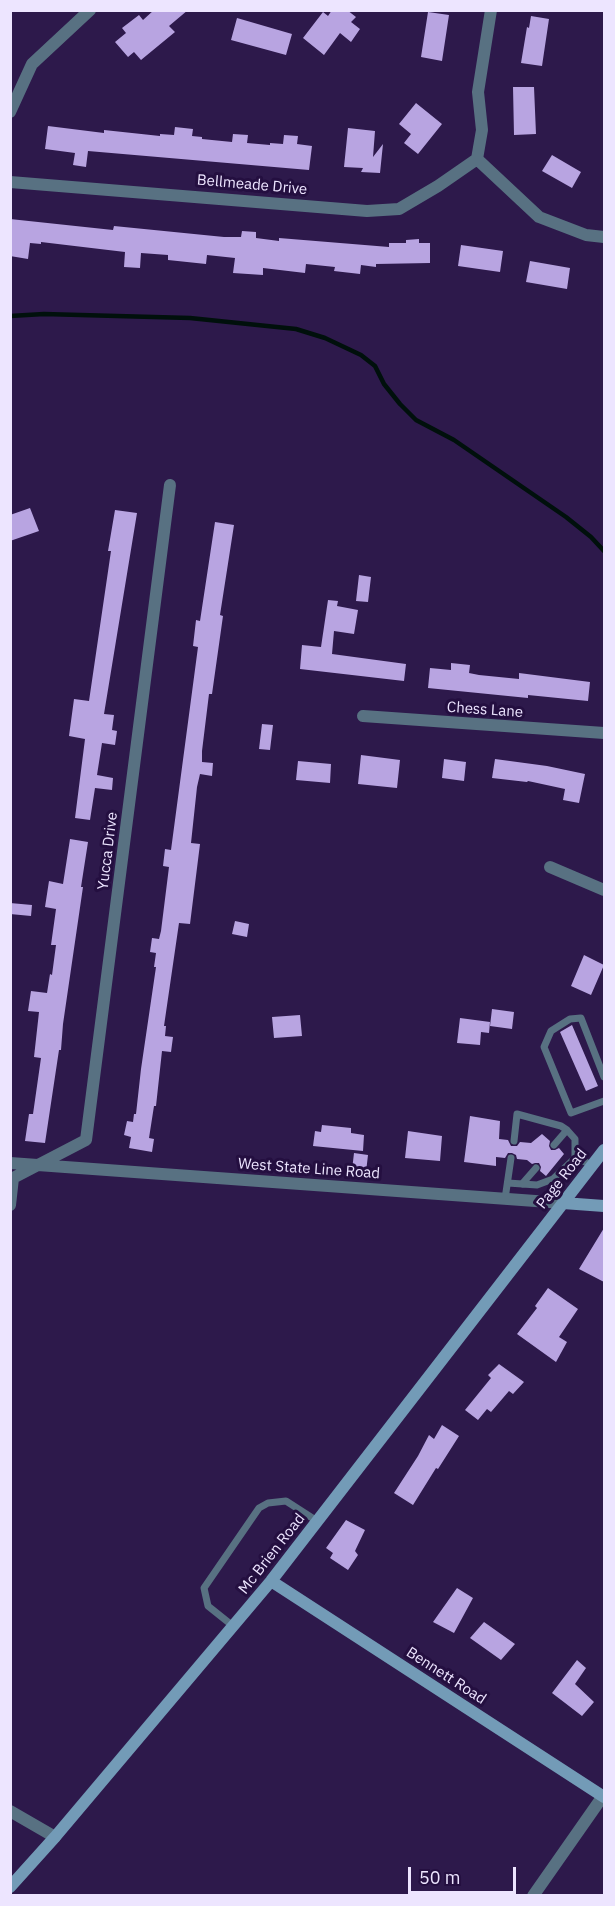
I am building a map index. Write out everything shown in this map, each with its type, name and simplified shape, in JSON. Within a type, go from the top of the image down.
[{"type":"main road","name":"Page Road","points":[[543,1228],[604,1150]]},
{"type":"main road","name":"West State Line Road","points":[[563,1203],[604,1206]]},
{"type":"main road","name":"Mc Brien Road","points":[[10,1887],[271,1581],[543,1228]]},
{"type":"main road","name":"Bennett Road","points":[[271,1581],[604,1796]]},
{"type":"street","points":[[491,10],[478,92],[482,130],[477,159],[539,217],[586,235],[604,237]]},
{"type":"street","points":[[10,112],[32,64],[82,13]]},
{"type":"street","name":"Bellmeade Drive","points":[[10,182],[367,211],[399,209],[477,159]]},
{"type":"street","name":"Yucca Drive","points":[[10,1205],[13,1178],[86,1140],[170,485]]},
{"type":"street","name":"Chess Lane","points":[[363,716],[604,733]]},
{"type":"street","points":[[550,867],[604,890]]},
{"type":"street","name":"West State Line Road","points":[[10,1163],[563,1203]]},
{"type":"street","points":[[533,1896],[604,1796]]},
{"type":"street","points":[[10,1811],[54,1837]]},
{"type":"lane","points":[[571,1113],[544,1047],[551,1031],[570,1019],[581,1018],[604,1077]]},
{"type":"lane","points":[[554,1145],[571,1113],[604,1101]]},
{"type":"lane","points":[[508,1184],[537,1185],[553,1179],[575,1158],[575,1139],[564,1128],[517,1114],[514,1141]]},
{"type":"lane","points":[[506,1199],[511,1158]]},
{"type":"lane","points":[[575,1158],[592,1165]]},
{"type":"lane","points":[[522,1184],[536,1168]]},
{"type":"lane","points":[[233,1626],[208,1606],[204,1588],[259,1508],[268,1503],[286,1501],[317,1521]]},
{"type":"building","points":[[154,10],[188,10],[169,26],[175,32],[141,60],[134,52],[128,57],[115,42],[126,33],[122,28],[139,15],[143,20]]},
{"type":"building","points":[[332,10],[347,10],[356,17],[351,22],[360,29],[351,42],[340,33],[324,55],[303,38],[323,12],[328,16]]},
{"type":"building","points":[[428,12],[449,15],[442,61],[421,57]]},
{"type":"building","points":[[531,16],[549,19],[542,66],[521,63]]},
{"type":"building","points":[[237,18],[292,34],[286,55],[231,40]]},
{"type":"building","points":[[513,87],[534,87],[536,134],[514,135]]},
{"type":"building","points":[[416,103],[442,124],[418,154],[404,143],[411,134],[399,124]]},
{"type":"building","points":[[48,126],[104,133],[104,130],[160,136],[160,134],[174,135],[175,127],[193,129],[192,136],[202,137],[202,139],[232,142],[233,134],[248,135],[247,143],[270,145],[270,143],[283,144],[284,135],[298,136],[297,144],[312,146],[309,170],[88,151],[86,167],[73,165],[75,153],[45,149]]},
{"type":"building","points":[[348,128],[375,131],[373,157],[383,144],[380,173],[361,172],[363,168],[344,167]]},
{"type":"building","points":[[552,155],[581,172],[572,188],[542,171]]},
{"type":"building","points":[[10,219],[113,230],[114,226],[224,237],[241,237],[242,231],[256,232],[256,238],[279,241],[279,238],[389,247],[389,243],[406,243],[406,240],[419,239],[419,243],[430,243],[430,263],[376,264],[376,267],[361,265],[360,274],[334,271],[335,267],[306,264],[305,273],[263,268],[263,275],[233,273],[235,258],[207,255],[206,264],[168,260],[168,255],[141,253],[140,268],[124,267],[125,252],[41,242],[41,244],[30,243],[28,259],[10,256]]},
{"type":"building","points":[[461,245],[503,251],[500,272],[458,266]]},
{"type":"building","points":[[530,261],[570,268],[567,289],[526,282]]},
{"type":"building","points":[[30,508],[39,531],[10,541],[10,515]]},
{"type":"building","points":[[115,510],[137,513],[104,714],[114,715],[112,730],[117,731],[115,745],[102,743],[97,775],[113,778],[112,790],[95,788],[90,820],[75,818],[85,739],[69,736],[74,699],[89,701]]},
{"type":"building","points":[[215,522],[234,525],[220,615],[223,616],[212,694],[209,694],[202,751],[202,762],[213,763],[212,776],[200,774],[197,787],[191,843],[200,844],[190,924],[179,923],[164,1026],[166,1026],[165,1036],[173,1037],[171,1052],[162,1051],[156,1106],[154,1106],[149,1138],[154,1139],[152,1152],[129,1148],[131,1137],[124,1135],[127,1121],[133,1122],[134,1114],[136,1114],[156,967],[154,967],[156,953],[150,952],[152,938],[159,939],[161,931],[169,867],[163,866],[165,849],[171,850],[198,647],[193,646],[196,620],[200,621]]},
{"type":"building","points":[[359,575],[371,577],[368,602],[356,601]]},
{"type":"building","points":[[328,600],[338,601],[337,606],[358,610],[354,634],[334,631],[332,654],[406,664],[404,681],[300,669],[302,645],[321,647]]},
{"type":"building","points":[[451,663],[470,665],[469,673],[479,675],[519,679],[519,673],[590,682],[588,701],[528,695],[528,698],[428,688],[430,668],[451,670]]},
{"type":"building","points":[[262,724],[273,725],[270,750],[259,749]]},
{"type":"building","points":[[361,755],[400,760],[397,788],[358,784]]},
{"type":"building","points":[[444,759],[466,762],[464,781],[442,778]]},
{"type":"building","points":[[495,759],[585,774],[579,803],[563,800],[565,789],[528,781],[492,778]]},
{"type":"building","points":[[298,761],[331,764],[330,783],[296,780]]},
{"type":"building","points":[[70,839],[88,842],[61,1050],[59,1050],[45,1143],[25,1141],[29,1114],[33,1114],[41,1058],[34,1057],[39,1012],[28,1011],[31,991],[47,993],[50,974],[52,975],[56,945],[51,945],[56,909],[45,907],[49,881],[63,884]]},
{"type":"building","points":[[10,903],[32,905],[31,916],[10,914]]},
{"type":"building","points":[[235,921],[249,924],[247,937],[232,934]]},
{"type":"building","points":[[584,955],[604,965],[591,995],[571,986]]},
{"type":"building","points":[[492,1009],[514,1012],[512,1029],[490,1026]]},
{"type":"building","points":[[300,1015],[302,1036],[274,1038],[272,1017]]},
{"type":"building","points":[[460,1018],[490,1022],[489,1033],[481,1032],[480,1045],[457,1043]]},
{"type":"building","points":[[572,1025],[598,1086],[586,1091],[560,1032]]},
{"type":"building","points":[[470,1116],[500,1121],[499,1139],[508,1140],[511,1146],[517,1146],[520,1142],[531,1143],[542,1134],[550,1141],[551,1150],[559,1148],[564,1154],[546,1176],[540,1171],[539,1163],[532,1164],[527,1160],[517,1159],[512,1153],[508,1153],[505,1158],[496,1157],[496,1166],[464,1162]]},
{"type":"building","points":[[322,1125],[351,1128],[351,1133],[364,1135],[363,1151],[313,1146],[315,1131],[321,1132]]},
{"type":"building","points":[[408,1131],[442,1136],[440,1161],[405,1158]]},
{"type":"building","points":[[354,1153],[368,1155],[366,1172],[352,1170]]},
{"type":"building","points":[[604,1228],[604,1282],[579,1269]]},
{"type":"building","points":[[548,1288],[578,1309],[559,1337],[567,1342],[556,1362],[517,1334],[537,1308],[535,1306]]},
{"type":"building","points":[[499,1364],[524,1382],[513,1394],[509,1391],[491,1412],[487,1409],[478,1420],[465,1410],[491,1378],[488,1375]]},
{"type":"building","points":[[442,1425],[459,1436],[413,1505],[394,1493],[429,1435],[434,1439]]},
{"type":"building","points":[[346,1520],[365,1530],[355,1551],[358,1555],[348,1570],[330,1558],[333,1553],[326,1548]]},
{"type":"building","points":[[457,1588],[473,1598],[454,1633],[433,1622]]},
{"type":"building","points":[[484,1622],[515,1644],[501,1660],[470,1638]]},
{"type":"building","points":[[577,1660],[586,1668],[575,1684],[594,1702],[582,1716],[552,1693]]},
{"type":"waterway","points":[[10,316],[44,314],[190,318],[296,329],[325,338],[361,355],[375,366],[384,384],[416,420],[454,440],[566,517],[604,551]]}]
